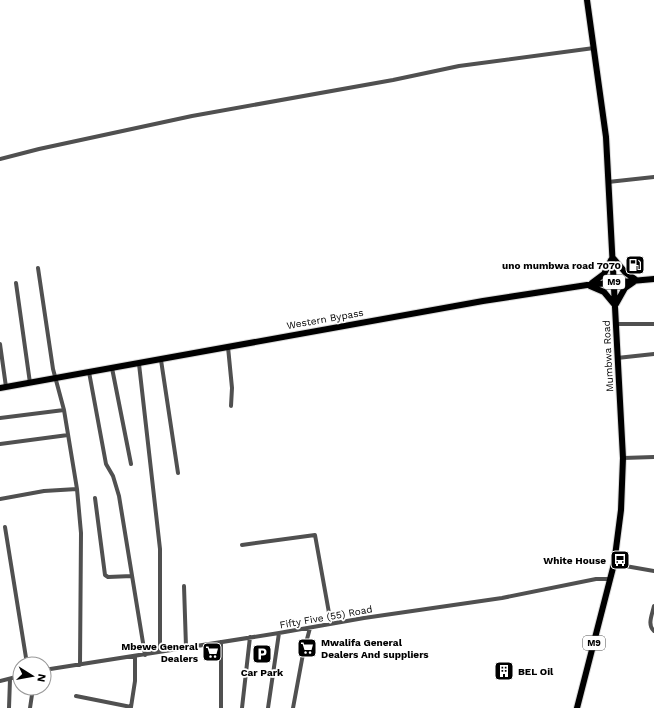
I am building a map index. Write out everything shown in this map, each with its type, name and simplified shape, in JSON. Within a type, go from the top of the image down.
[{"type":"main road","name":"Mumbwa Road","points":[[577,708],[614,564],[621,510],[623,458],[606,137],[587,0]]},
{"type":"main road","points":[[612,256],[620,268],[637,280],[625,288],[615,306]]},
{"type":"main road","points":[[587,285],[596,281],[604,274],[612,256]]},
{"type":"main road","name":"Western Bypass","points":[[3,388],[483,300],[587,285],[654,279]]},
{"type":"main road","points":[[587,285],[604,292],[611,298],[615,306]]},
{"type":"street","points":[[0,159],[39,149],[192,116],[393,80],[459,66],[594,48]]},
{"type":"street","points":[[608,182],[654,177]]},
{"type":"street","points":[[38,268],[55,378],[64,410],[77,489],[81,533],[80,665]]},
{"type":"street","points":[[16,283],[30,383]]},
{"type":"street","points":[[616,324],[654,324]]},
{"type":"street","points":[[0,344],[3,388]]},
{"type":"street","points":[[228,347],[232,388],[231,406]]},
{"type":"street","points":[[617,358],[654,354]]},
{"type":"street","points":[[161,360],[178,473]]},
{"type":"street","points":[[139,364],[160,549],[160,652]]},
{"type":"street","points":[[112,368],[130,464]]},
{"type":"street","points":[[89,372],[106,464],[113,476],[119,496],[145,655]]},
{"type":"street","points":[[0,418],[64,410]]},
{"type":"street","points":[[0,444],[68,435]]},
{"type":"street","points":[[623,458],[654,457]]},
{"type":"street","points":[[0,499],[44,491],[77,489]]},
{"type":"street","points":[[95,498],[105,575],[108,577],[132,576]]},
{"type":"street","points":[[5,527],[26,656]]},
{"type":"street","points":[[242,545],[315,534],[331,624]]},
{"type":"street","points":[[614,564],[654,571]]},
{"type":"street","name":"Fifty Five (55) Road","points":[[52,669],[502,598],[596,579],[610,579]]},
{"type":"street","points":[[184,586],[186,648]]},
{"type":"street","points":[[654,606],[650,623],[651,628],[654,631]]},
{"type":"street","points":[[293,708],[303,654],[310,628]]},
{"type":"street","points":[[268,708],[279,634]]},
{"type":"street","points":[[242,708],[250,637]]},
{"type":"street","points":[[221,642],[221,708]]},
{"type":"street","points":[[76,696],[130,707],[135,681],[135,657]]},
{"type":"street","points":[[0,680],[10,679],[9,708]]},
{"type":"street","points":[[30,708],[32,696]]},
{"type":"place","name":"uno mumbwa road 7070","points":[[635,265]]},
{"type":"place","name":"White House","points":[[620,560]]},
{"type":"place","name":"Mwalifa General Dealers And suppliers","points":[[307,648]]},
{"type":"place","name":"Mbewe General Dealers","points":[[212,652]]},
{"type":"place","name":"Car Park","points":[[262,654]]},
{"type":"place","name":"BEL Oil","points":[[504,671]]}]
